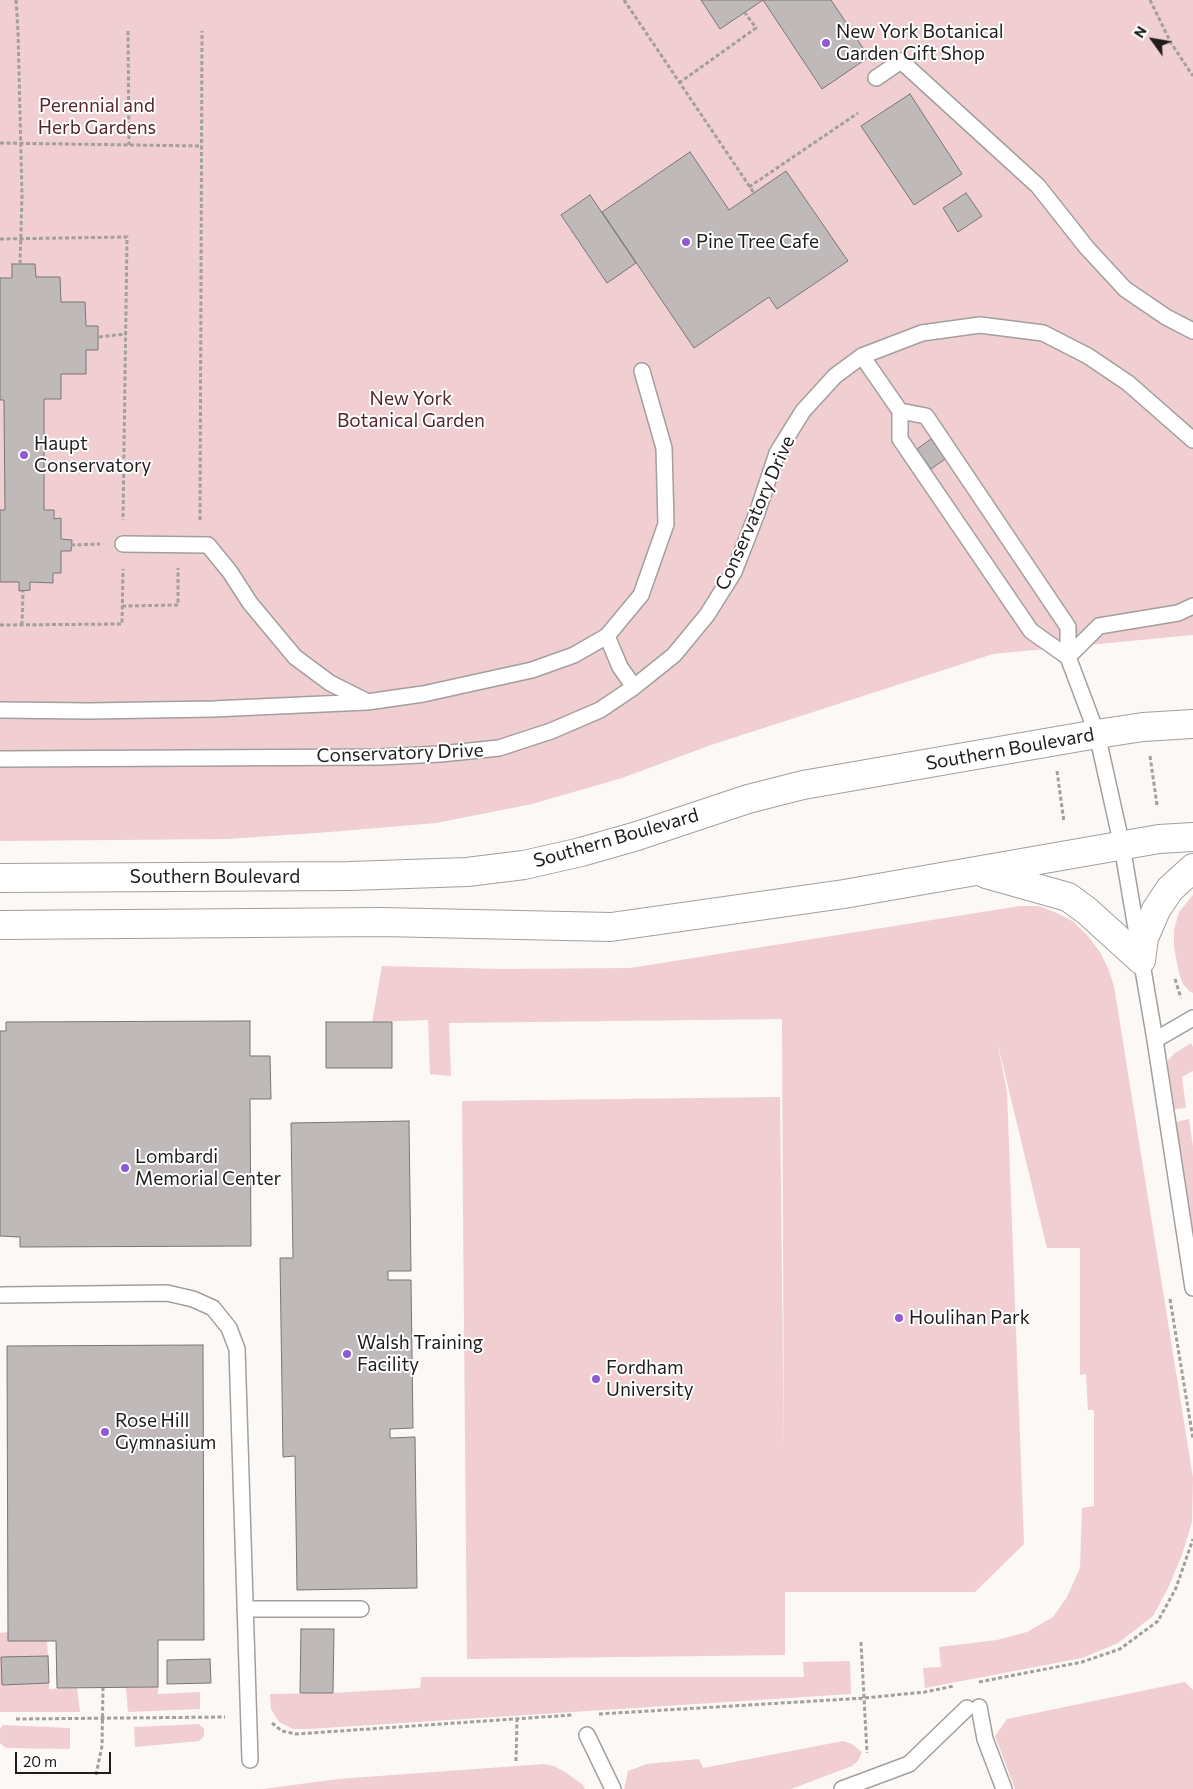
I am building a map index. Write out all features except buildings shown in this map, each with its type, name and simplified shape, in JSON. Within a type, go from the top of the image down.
[{"type":"main road","name":"Southern Boulevard","points":[[0,878],[349,876],[486,870],[582,852],[748,799],[803,785],[1097,734],[1143,727],[1193,724]]},
{"type":"main road","points":[[0,925],[381,922],[611,927],[824,897],[1159,839],[1193,837]]},
{"type":"main road","points":[[1141,960],[1144,938],[1156,910],[1170,889],[1193,868]]},
{"type":"main road","points":[[977,872],[1068,897],[1087,910],[1141,960]]},
{"type":"lane","points":[[876,78],[902,61],[1038,186],[1087,248],[1125,289],[1166,317],[1193,331]]},
{"type":"lane","name":"Conservatory Drive","points":[[0,759],[380,757],[440,754],[499,748],[551,731],[600,710],[634,687],[674,655],[708,615],[734,572],[757,513],[777,453],[803,410],[834,376],[862,356],[922,333],[980,325],[1043,333],[1088,356],[1128,384],[1193,440]]},
{"type":"lane","points":[[862,356],[900,411],[900,439],[904,446],[1031,630],[1068,657]]},
{"type":"lane","points":[[0,710],[213,709],[367,702],[422,694],[532,670],[574,655],[607,636],[641,595],[666,524],[664,448],[642,370]]},
{"type":"lane","points":[[900,411],[926,416],[1068,626],[1068,657],[1097,734],[1122,846],[1155,1040],[1193,1288]]},
{"type":"lane","points":[[123,544],[208,545],[230,572],[250,603],[295,658],[330,683],[367,702]]},
{"type":"lane","points":[[1068,657],[1099,626],[1178,613],[1193,606]]},
{"type":"lane","points":[[607,636],[620,667],[634,687]]},
{"type":"lane","points":[[1155,1040],[1193,1018]]},
{"type":"lane","points":[[2,1296],[167,1293],[193,1299],[213,1308],[229,1328],[237,1349],[250,1760]]},
{"type":"lane","points":[[245,1609],[361,1609]]},
{"type":"lane","points":[[842,1789],[909,1764],[973,1708],[1004,1789]]},
{"type":"lane","points":[[587,1735],[613,1789]]},
{"type":"path","points":[[16,0],[22,195],[20,264]]},
{"type":"path","points":[[624,0],[754,193]]},
{"type":"path","points":[[1150,0],[1171,43],[1193,76]]},
{"type":"path","points":[[679,83],[756,28],[745,13]]},
{"type":"path","points":[[128,31],[129,145]]},
{"type":"path","points":[[200,545],[202,31]]},
{"type":"path","points":[[750,187],[858,113]]},
{"type":"path","points":[[0,143],[201,146]]},
{"type":"path","points":[[0,239],[127,238],[122,624],[0,625]]},
{"type":"path","points":[[98,337],[126,334]]},
{"type":"path","points":[[122,606],[178,605],[178,545]]},
{"type":"path","points":[[22,625],[23,591]]},
{"type":"path","points":[[1149,747],[1157,805]]},
{"type":"path","points":[[1056,766],[1064,822]]},
{"type":"path","points":[[1186,1398],[1193,1397]]},
{"type":"path","points":[[974,1682],[1082,1662],[1120,1649],[1158,1621],[1176,1588],[1193,1539]]},
{"type":"path","points":[[856,1784],[868,1751],[861,1642]]},
{"type":"path","points":[[597,1714],[865,1698],[925,1692],[955,1686]]},
{"type":"path","points":[[96,1775],[102,1746],[103,1688]]},
{"type":"path","points":[[269,1716],[272,1723],[282,1731],[296,1734],[577,1715]]},
{"type":"path","points":[[16,1720],[249,1716]]},
{"type":"path","points":[[516,1760],[517,1719]]},
{"type":"green space","name":"New York Botanical Garden","points":[[0,0],[1193,0],[1193,635],[993,654],[711,745],[622,778],[532,804],[436,823],[227,839],[0,841]]},
{"type":"green space","points":[[1193,895],[1193,993],[1183,984],[1179,973],[1174,947],[1174,930],[1179,912]]},
{"type":"green space","points":[[1020,906],[1039,906],[1074,922],[1100,952],[1114,986],[1193,1478],[1192,1522],[1182,1555],[1168,1588],[1153,1616],[1118,1643],[1082,1658],[925,1688],[923,1668],[941,1667],[939,1647],[997,1640],[1027,1632],[1053,1617],[1067,1597],[1080,1568],[1082,1508],[1094,1506],[1094,1410],[1088,1410],[1086,1374],[1080,1375],[1080,1248],[1047,1248],[997,1041],[1007,1092],[1024,1544],[975,1592],[785,1592],[785,1655],[467,1659],[462,1101],[780,1097],[784,1456],[782,1019],[449,1023],[451,1076],[430,1074],[428,1020],[372,1022],[382,966],[502,969],[630,968]]},
{"type":"green space","points":[[1191,1043],[1193,1047],[1193,1071],[1182,1077],[1186,1108],[1174,1109],[1168,1060]]},
{"type":"green space","points":[[1189,1119],[1193,1147],[1193,1229],[1176,1122]]},
{"type":"green space","points":[[8,1632],[8,1641],[47,1641],[48,1656],[1,1658],[2,1684],[49,1683],[49,1689],[77,1688],[80,1712],[0,1712],[0,1633]]},
{"type":"green space","points":[[850,1661],[851,1694],[309,1729],[293,1729],[279,1722],[271,1709],[270,1694],[333,1693],[420,1688],[421,1677],[804,1677],[803,1662]]},
{"type":"green space","points":[[1185,1682],[1193,1690],[1193,1789],[1015,1789],[995,1736],[1007,1719]]},
{"type":"green space","points":[[158,1687],[158,1694],[200,1692],[200,1709],[128,1712],[126,1688]]},
{"type":"green space","points":[[199,1724],[204,1729],[204,1736],[199,1741],[135,1747],[134,1727]]},
{"type":"green space","points":[[3,1725],[70,1728],[70,1749],[6,1748],[0,1743],[0,1729]]},
{"type":"green space","points":[[843,1741],[852,1744],[862,1752],[858,1761],[852,1766],[791,1789],[624,1789],[628,1771],[647,1764],[699,1759],[703,1768]]},
{"type":"green space","points":[[544,1764],[554,1766],[565,1772],[583,1785],[585,1789],[263,1789],[338,1779]]},
{"type":"place","name":"New York Botanical Garden Gift Shop","points":[[826,43]]},
{"type":"place","name":"Pine Tree Cafe","points":[[686,242]]},
{"type":"place","name":"Haupt Conservatory","points":[[24,455]]},
{"type":"place","name":"Lombardi Memorial Center","points":[[125,1168]]},
{"type":"place","name":"Houlihan Park","points":[[899,1318]]},
{"type":"place","name":"Walsh Training Facility","points":[[347,1354]]},
{"type":"place","name":"Fordham University","points":[[596,1379]]},
{"type":"place","name":"Rose Hill Gymnasium","points":[[105,1432]]},
{"type":"park label","name":"Perennial and Herb Gardens","points":[[97,117]]}]
